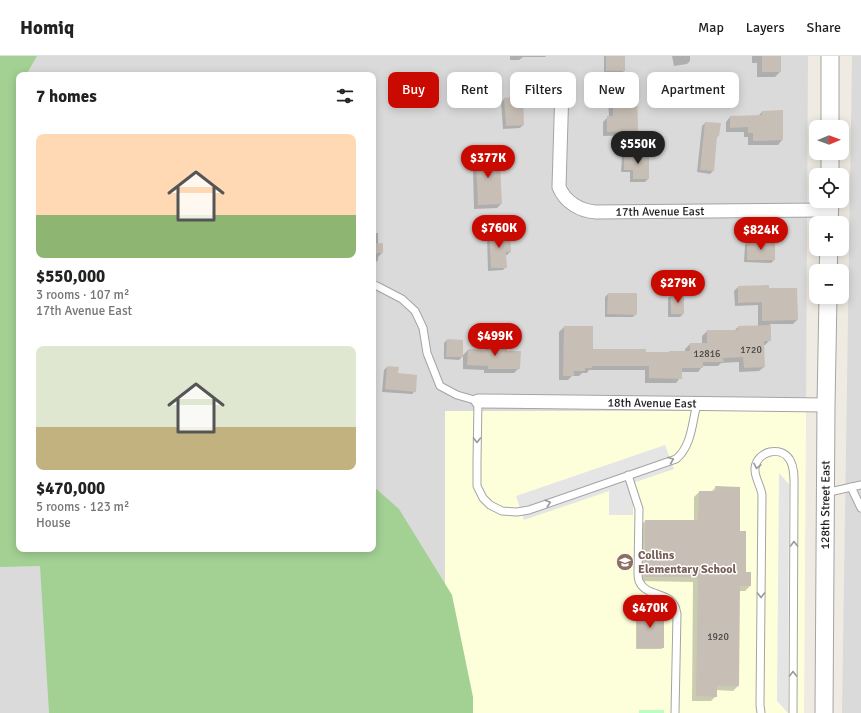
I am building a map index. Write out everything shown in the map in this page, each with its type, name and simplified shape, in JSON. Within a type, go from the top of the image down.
[{"type":"street","points":[[830,56],[830,120]]},
{"type":"street","name":"17th Avenue East","points":[[561,108],[559,187],[561,194],[581,209],[596,212],[829,211]]},
{"type":"street","name":"128th Street East","points":[[824,713],[828,304]]},
{"type":"street","name":"18th Avenue East","points":[[478,401],[826,405]]},
{"type":"lane","points":[[376,286],[402,299],[415,311],[423,328],[427,353],[440,386],[457,396],[478,401],[477,486],[483,498],[490,505],[502,511],[517,512],[529,510],[676,459],[681,455],[686,447],[697,404]]},
{"type":"lane","points":[[761,713],[762,495],[755,474],[755,468],[756,462],[762,455],[770,451],[774,451],[788,457],[792,465],[794,476],[792,713]]},
{"type":"lane","points":[[628,475],[639,509],[639,582],[649,591],[671,600],[675,606],[677,614],[675,713]]},
{"type":"lane","points":[[825,493],[861,485]]},
{"type":"lane","points":[[851,487],[861,508]]},
{"type":"shaded area","points":[[0,56],[808,56],[806,411],[445,713],[0,713]]},
{"type":"shaded area","points":[[852,56],[861,56],[861,713],[842,713]]},
{"type":"shaded area","name":"Collins Elementary School","points":[[445,411],[806,411],[804,713],[445,713]]},
{"type":"shaded area","points":[[665,445],[674,469],[633,483],[633,515],[609,515],[609,491],[524,520],[516,496]]},
{"type":"shaded area","points":[[779,473],[789,484],[788,713],[777,701]]},
{"type":"green space","points":[[0,56],[37,56],[28,72],[16,72],[16,552],[376,552],[376,489],[399,509],[452,595],[473,697],[473,713],[49,713],[40,566],[0,567]]},
{"type":"green space","points":[[639,710],[664,710],[664,713],[639,713]]},
{"type":"building","points":[[606,56],[625,56],[625,71],[606,71]]},
{"type":"building","points":[[762,56],[781,56],[781,72],[762,72]]},
{"type":"building","points":[[510,97],[510,108],[523,108],[524,125],[506,126],[504,98]]},
{"type":"building","points":[[613,108],[637,108],[638,131],[607,132],[607,116],[613,116]]},
{"type":"building","points":[[783,110],[783,140],[753,141],[753,133],[748,133],[748,127],[730,128],[730,116],[762,115],[762,111]]},
{"type":"building","points":[[705,122],[721,123],[719,136],[717,136],[714,171],[700,170]]},
{"type":"building","points":[[478,150],[493,150],[494,164],[500,164],[502,204],[478,205],[476,164],[478,164]]},
{"type":"building","points":[[624,153],[649,153],[649,179],[633,179],[633,170],[624,170]]},
{"type":"building","points":[[489,232],[510,232],[511,252],[506,252],[507,268],[491,268]]},
{"type":"building","points":[[747,241],[775,242],[775,260],[747,260]]},
{"type":"building","points":[[383,243],[383,253],[376,253],[376,244]]},
{"type":"building","points":[[769,285],[769,288],[797,288],[798,320],[762,321],[762,302],[738,303],[738,286]]},
{"type":"building","points":[[608,293],[637,293],[637,315],[607,314]]},
{"type":"building","points":[[671,294],[684,294],[684,314],[671,314]]},
{"type":"building","points":[[771,325],[771,341],[764,341],[765,367],[744,368],[743,357],[723,358],[724,362],[703,362],[703,368],[682,368],[682,379],[649,378],[649,366],[592,366],[592,368],[585,368],[585,371],[574,371],[574,376],[563,376],[564,326],[593,326],[593,349],[646,349],[646,352],[669,352],[690,351],[690,343],[707,343],[707,330],[738,330],[738,326]]},
{"type":"building","points":[[447,339],[463,340],[463,357],[446,357]]},
{"type":"building","points":[[490,342],[507,343],[507,351],[521,351],[520,369],[488,369],[488,366],[467,365],[468,349],[489,350]]},
{"type":"building","points":[[387,366],[399,367],[398,373],[417,375],[416,392],[385,389]]},
{"type":"building","points":[[715,486],[740,487],[740,531],[746,531],[746,572],[751,572],[751,586],[740,586],[739,686],[717,686],[717,697],[696,696],[698,577],[645,577],[645,520],[698,520],[699,491],[716,491]]},
{"type":"building","points":[[637,610],[664,610],[664,648],[637,648]]},
{"type":"place","name":"Collins Elementary School","points":[[625,562]]}]
